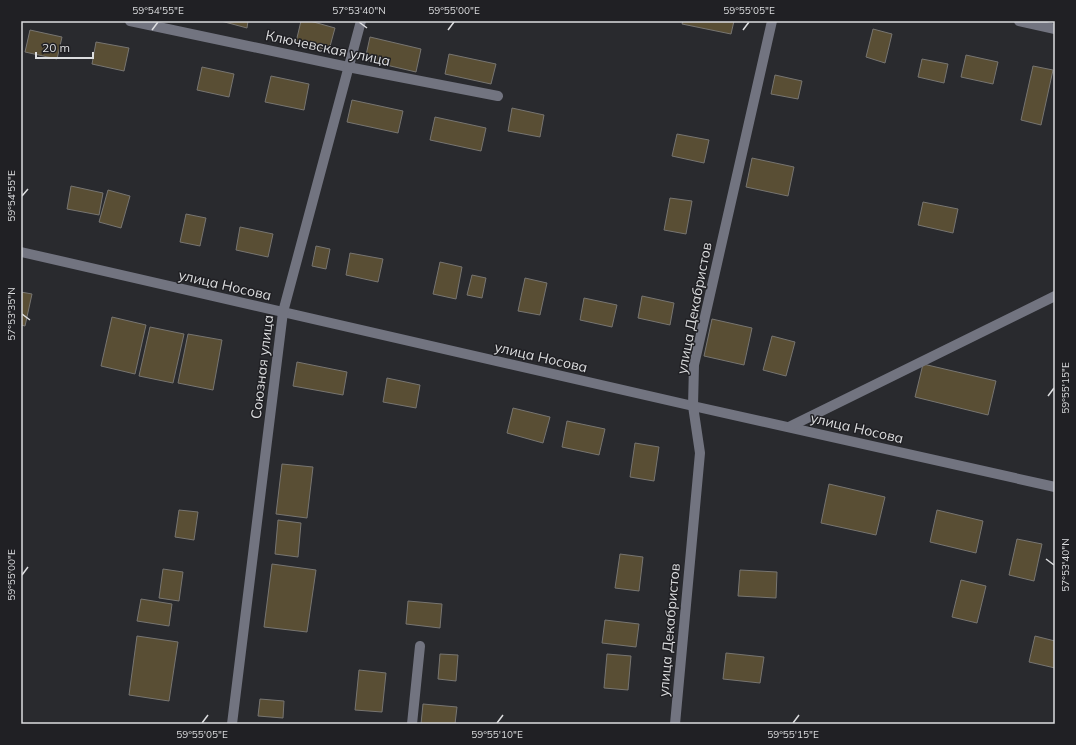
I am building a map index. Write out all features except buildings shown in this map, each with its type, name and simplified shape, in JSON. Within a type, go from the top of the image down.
[{"type":"street","name":"Ключевская улица","points":[[130,21],[348,67],[498,96]]},
{"type":"street","name":"Союзная улица","points":[[232,724],[283,312],[361,21]]},
{"type":"street","name":"улица Декабристов","points":[[674,724],[700,453],[693,406],[694,365],[772,21]]},
{"type":"street","points":[[1019,21],[1055,29]]},
{"type":"street","name":"улица Носова","points":[[21,252],[693,406],[1055,487]]},
{"type":"street","points":[[789,427],[1055,296]]},
{"type":"street","points":[[412,724],[420,646]]}]
